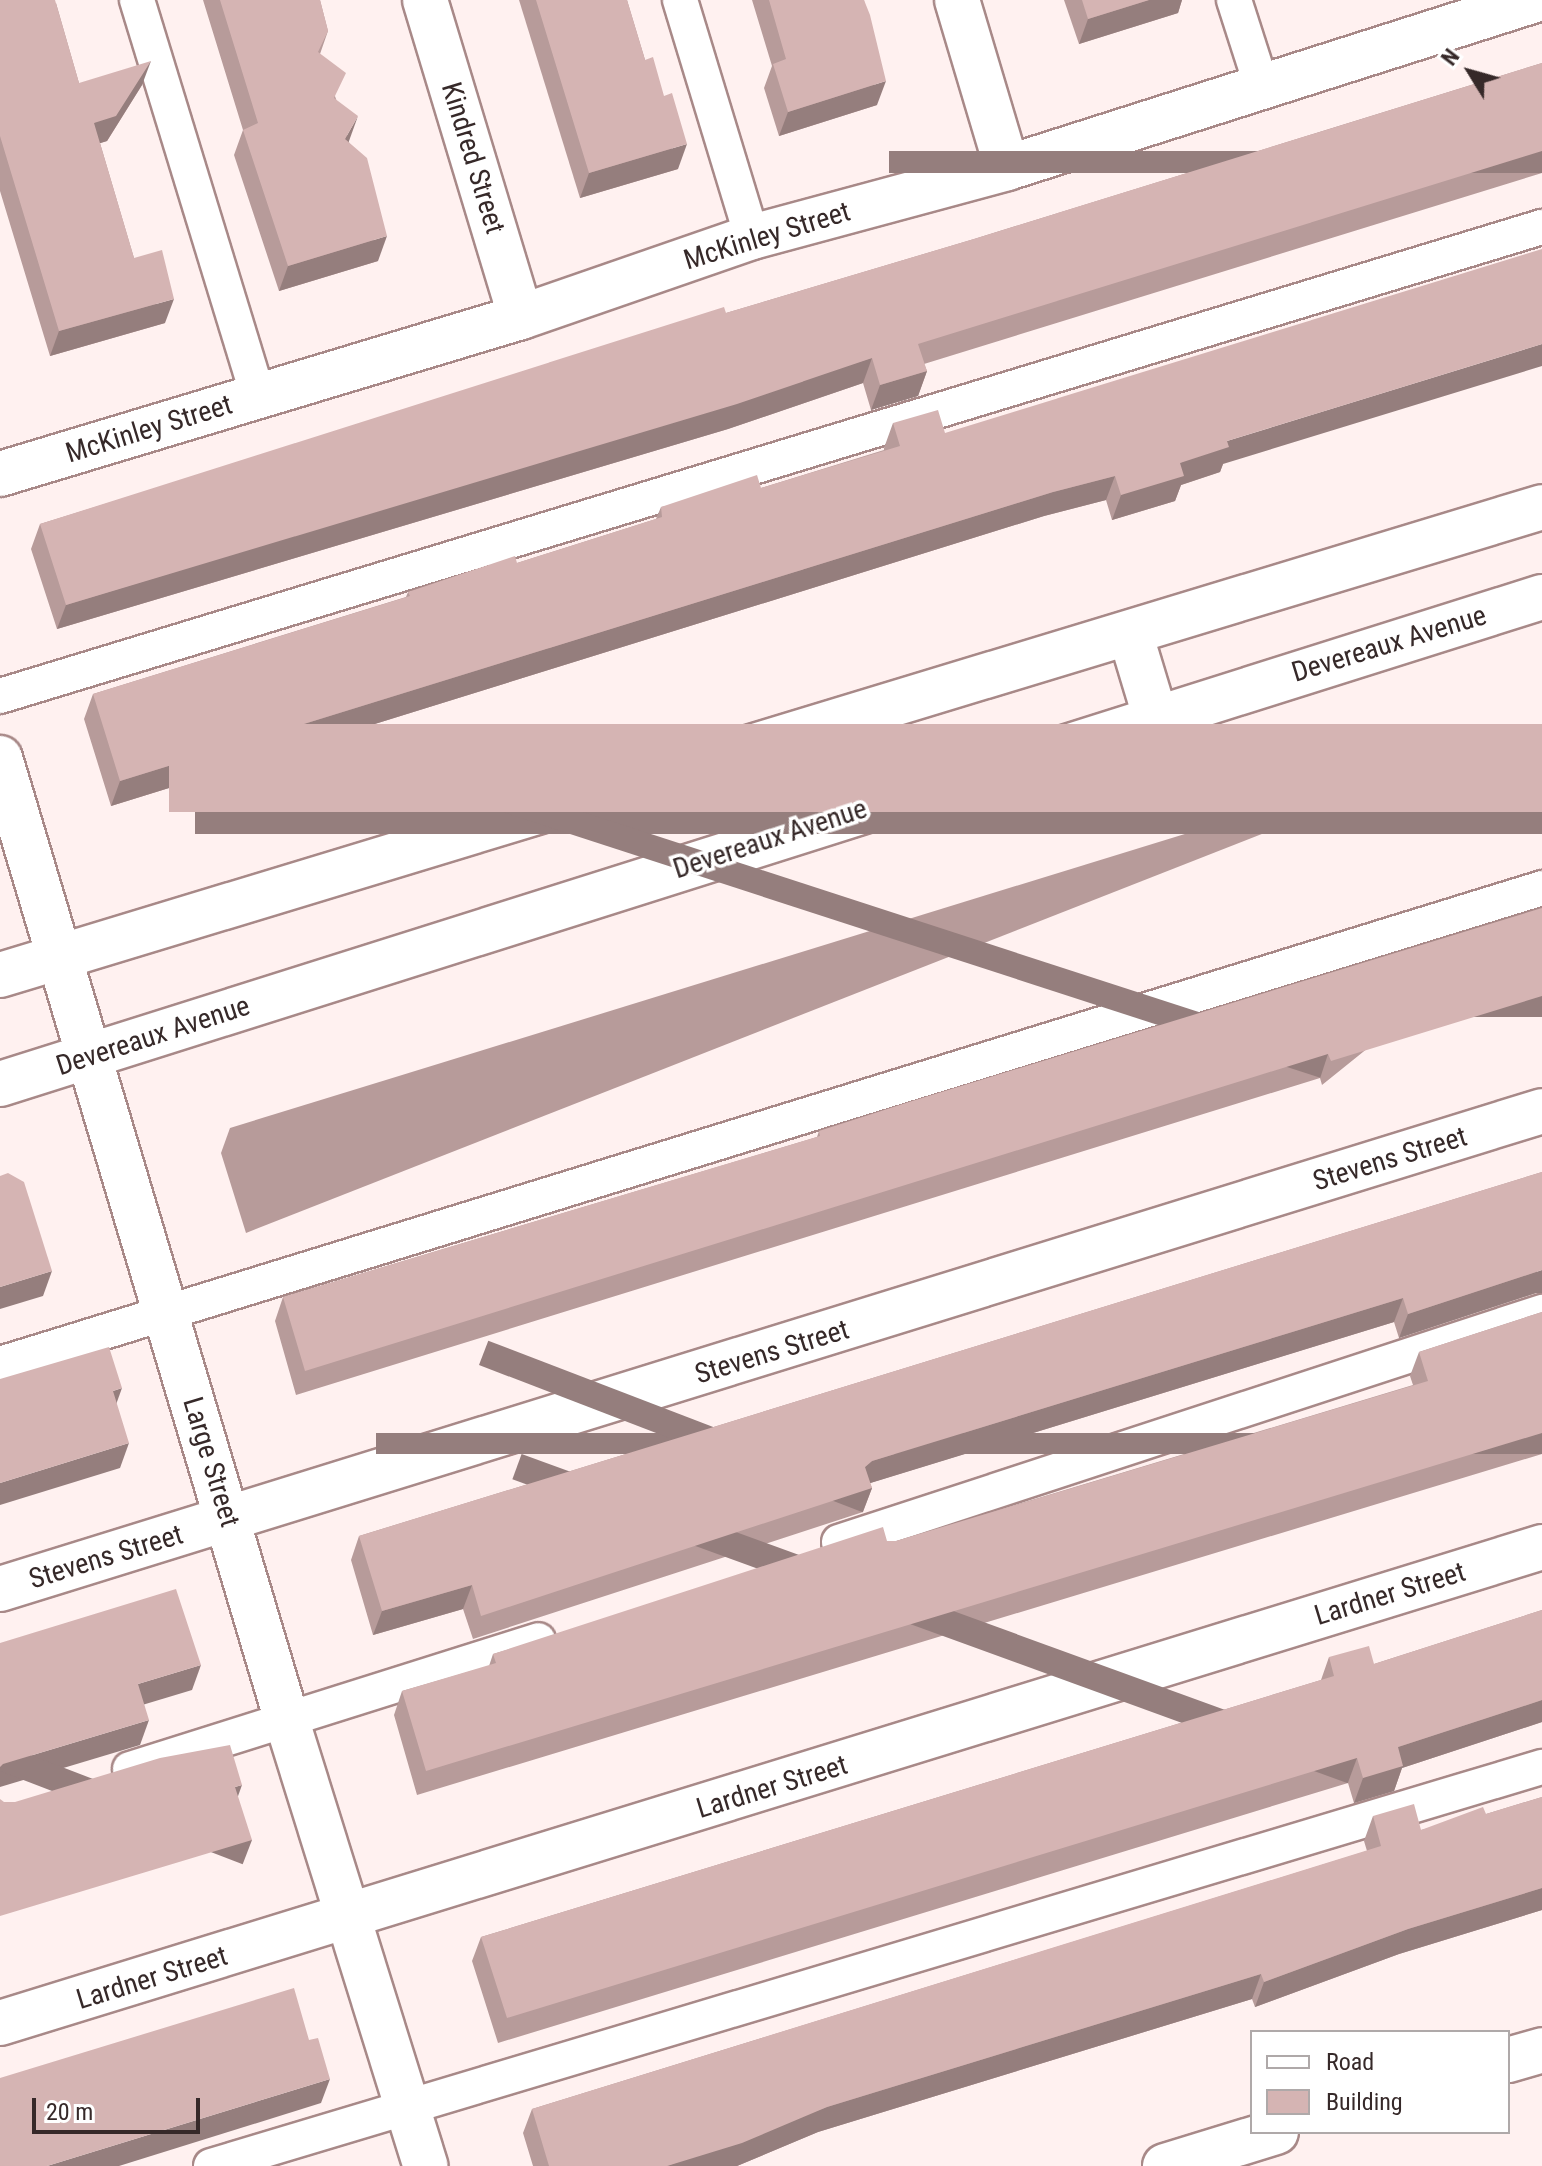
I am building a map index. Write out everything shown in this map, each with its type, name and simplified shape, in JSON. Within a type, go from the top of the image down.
[{"type":"street","name":"Kindred Street","points":[[425,0],[521,317]]},
{"type":"street","points":[[957,0],[1007,168]]},
{"type":"street","name":"McKinley Street","points":[[0,474],[521,317],[752,237],[1007,168],[1535,0]]},
{"type":"street","points":[[0,975],[1542,507]]},
{"type":"street","name":"Devereaux Avenue","points":[[0,1084],[1155,716],[1542,597]]},
{"type":"street","points":[[1130,633],[1155,716]]},
{"type":"street","name":"Large Street","points":[[0,758],[93,1056],[287,1721],[352,1918],[426,2166]]},
{"type":"street","name":"Stevens Street","points":[[0,1589],[1542,1111]]},
{"type":"street","name":"Lardner Street","points":[[0,2023],[352,1918],[1542,1547]]},
{"type":"street","points":[[1510,2059],[1542,2050]]},
{"type":"street","points":[[1165,2166],[1267,2144]]},
{"type":"lane","points":[[137,0],[258,396]]},
{"type":"lane","points":[[680,0],[752,237]]},
{"type":"lane","points":[[1234,0],[1262,87]]},
{"type":"lane","points":[[0,696],[1542,227]]},
{"type":"lane","points":[[0,1364],[1542,888]]},
{"type":"lane","points":[[806,1552],[1542,1312]]},
{"type":"lane","points":[[106,1776],[565,1631]]},
{"type":"lane","points":[[211,2166],[1542,1767]]},
{"type":"building","points":[[0,0],[55,0],[79,83],[151,61],[116,116],[94,123],[134,258],[162,250],[174,299],[59,331],[0,136]]},
{"type":"building","points":[[220,0],[320,0],[328,31],[318,52],[346,73],[334,98],[358,116],[345,139],[367,158],[387,236],[288,266],[243,130],[258,123]]},
{"type":"building","points":[[536,0],[627,0],[645,60],[653,57],[664,96],[672,93],[687,144],[589,173]]},
{"type":"building","points":[[769,0],[864,0],[886,81],[788,112],[773,64],[786,59]]},
{"type":"building","points":[[1082,0],[1149,0],[1088,19]]},
{"type":"building","points":[[1542,63],[1542,151],[918,344],[927,371],[880,385],[872,358],[737,404],[66,605],[40,524],[724,307],[726,313]]},
{"type":"building","points":[[1542,249],[1542,344],[1227,441],[1229,447],[1180,463],[1184,476],[1121,495],[1115,476],[1053,492],[120,781],[93,694],[410,596],[408,592],[515,556],[517,563],[662,517],[661,507],[757,475],[761,488],[900,446],[893,423],[938,410],[945,433]]},
{"type":"building","points":[[169,724],[1542,724],[1542,812],[169,812]]},
{"type":"building","points":[[1542,908],[1542,996],[1331,1061],[1328,1054],[305,1371],[283,1297],[820,1136],[819,1131],[909,1102]]},
{"type":"building","points":[[1542,1172],[1542,1270],[1408,1314],[1403,1298],[872,1461],[865,1467],[872,1488],[481,1616],[472,1585],[382,1611],[359,1536]]},
{"type":"building","points":[[8,1173],[24,1182],[52,1271],[0,1287],[0,1176]]},
{"type":"building","points":[[1542,1312],[1542,1433],[426,1771],[402,1691],[496,1663],[493,1654],[883,1527],[887,1541],[896,1541],[1428,1381],[1419,1352]]},
{"type":"building","points":[[109,1347],[122,1388],[113,1391],[129,1443],[0,1483],[0,1379]]},
{"type":"building","points":[[176,1589],[201,1665],[138,1684],[149,1720],[0,1767],[0,1643]]},
{"type":"building","points":[[1542,1610],[1542,1700],[1398,1747],[1403,1766],[1363,1778],[1357,1758],[507,2018],[481,1937],[1334,1676],[1329,1657],[1369,1646],[1374,1664]]},
{"type":"building","points":[[230,1745],[242,1785],[235,1787],[252,1840],[0,1916],[0,1799],[15,1802],[160,1758]]},
{"type":"building","points":[[1542,1797],[1542,1888],[1408,1929],[1264,1982],[1261,1974],[827,2107],[742,2143],[667,2166],[549,2166],[532,2109],[1381,1846],[1373,1816],[1414,1804],[1421,1830],[1483,1807],[1486,1814]]},
{"type":"building","points":[[294,1988],[309,2040],[318,2038],[330,2079],[47,2166],[0,2166],[0,2078]]}]
